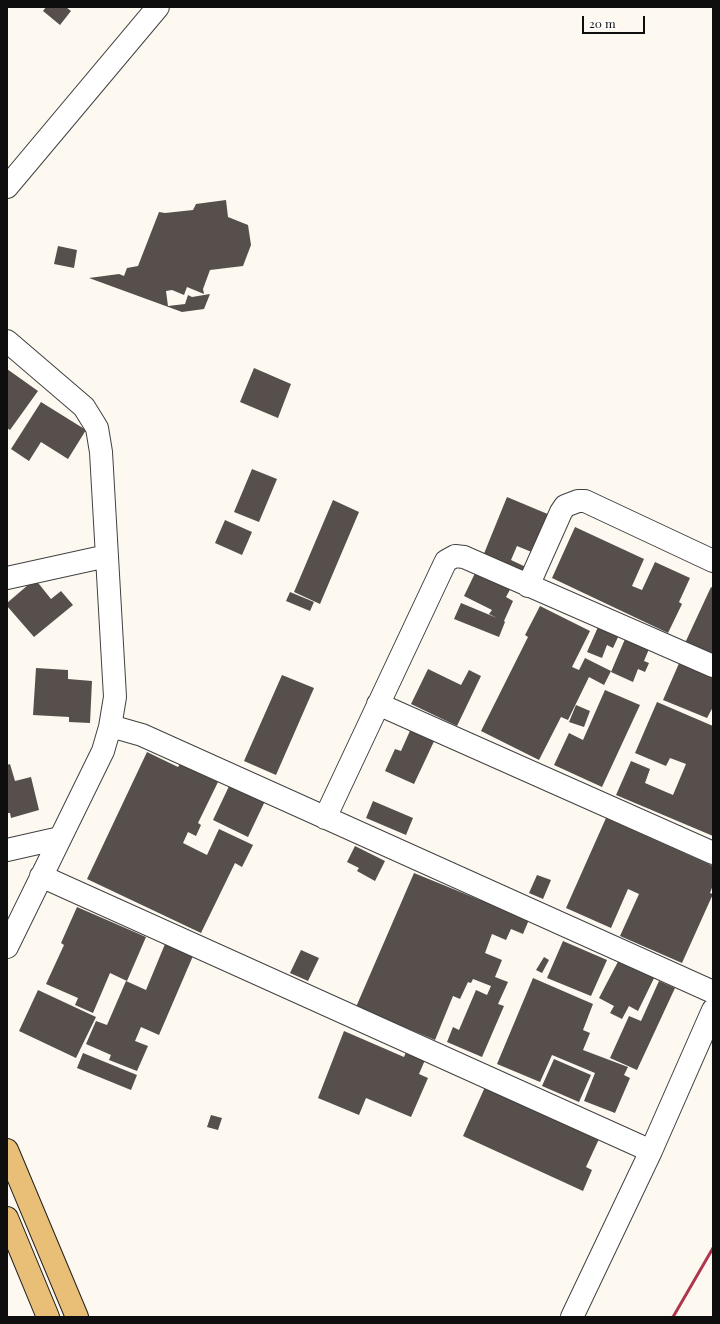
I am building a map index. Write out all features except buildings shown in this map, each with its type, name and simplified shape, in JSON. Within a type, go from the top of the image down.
[{"type":"main road","points":[[7,1150],[77,1317]]},
{"type":"main road","points":[[7,1218],[48,1317]]},
{"type":"street","points":[[7,187],[158,7]]},
{"type":"street","points":[[7,341],[84,407],[97,428],[101,452],[115,697],[110,727],[103,751],[7,947]]},
{"type":"street","points":[[528,586],[561,512],[565,506],[578,501],[585,501],[713,561]]},
{"type":"street","points":[[7,578],[107,556]]},
{"type":"street","points":[[325,818],[446,561],[454,556],[459,556],[713,666]]},
{"type":"street","points":[[378,704],[713,853]]},
{"type":"street","points":[[110,727],[127,730],[142,735],[713,992]]},
{"type":"street","points":[[7,850],[60,838]]},
{"type":"street","points":[[41,876],[651,1151]]},
{"type":"street","points":[[572,1317],[651,1151],[713,1010]]},
{"type":"railway","points":[[673,1317],[713,1248]]}]
